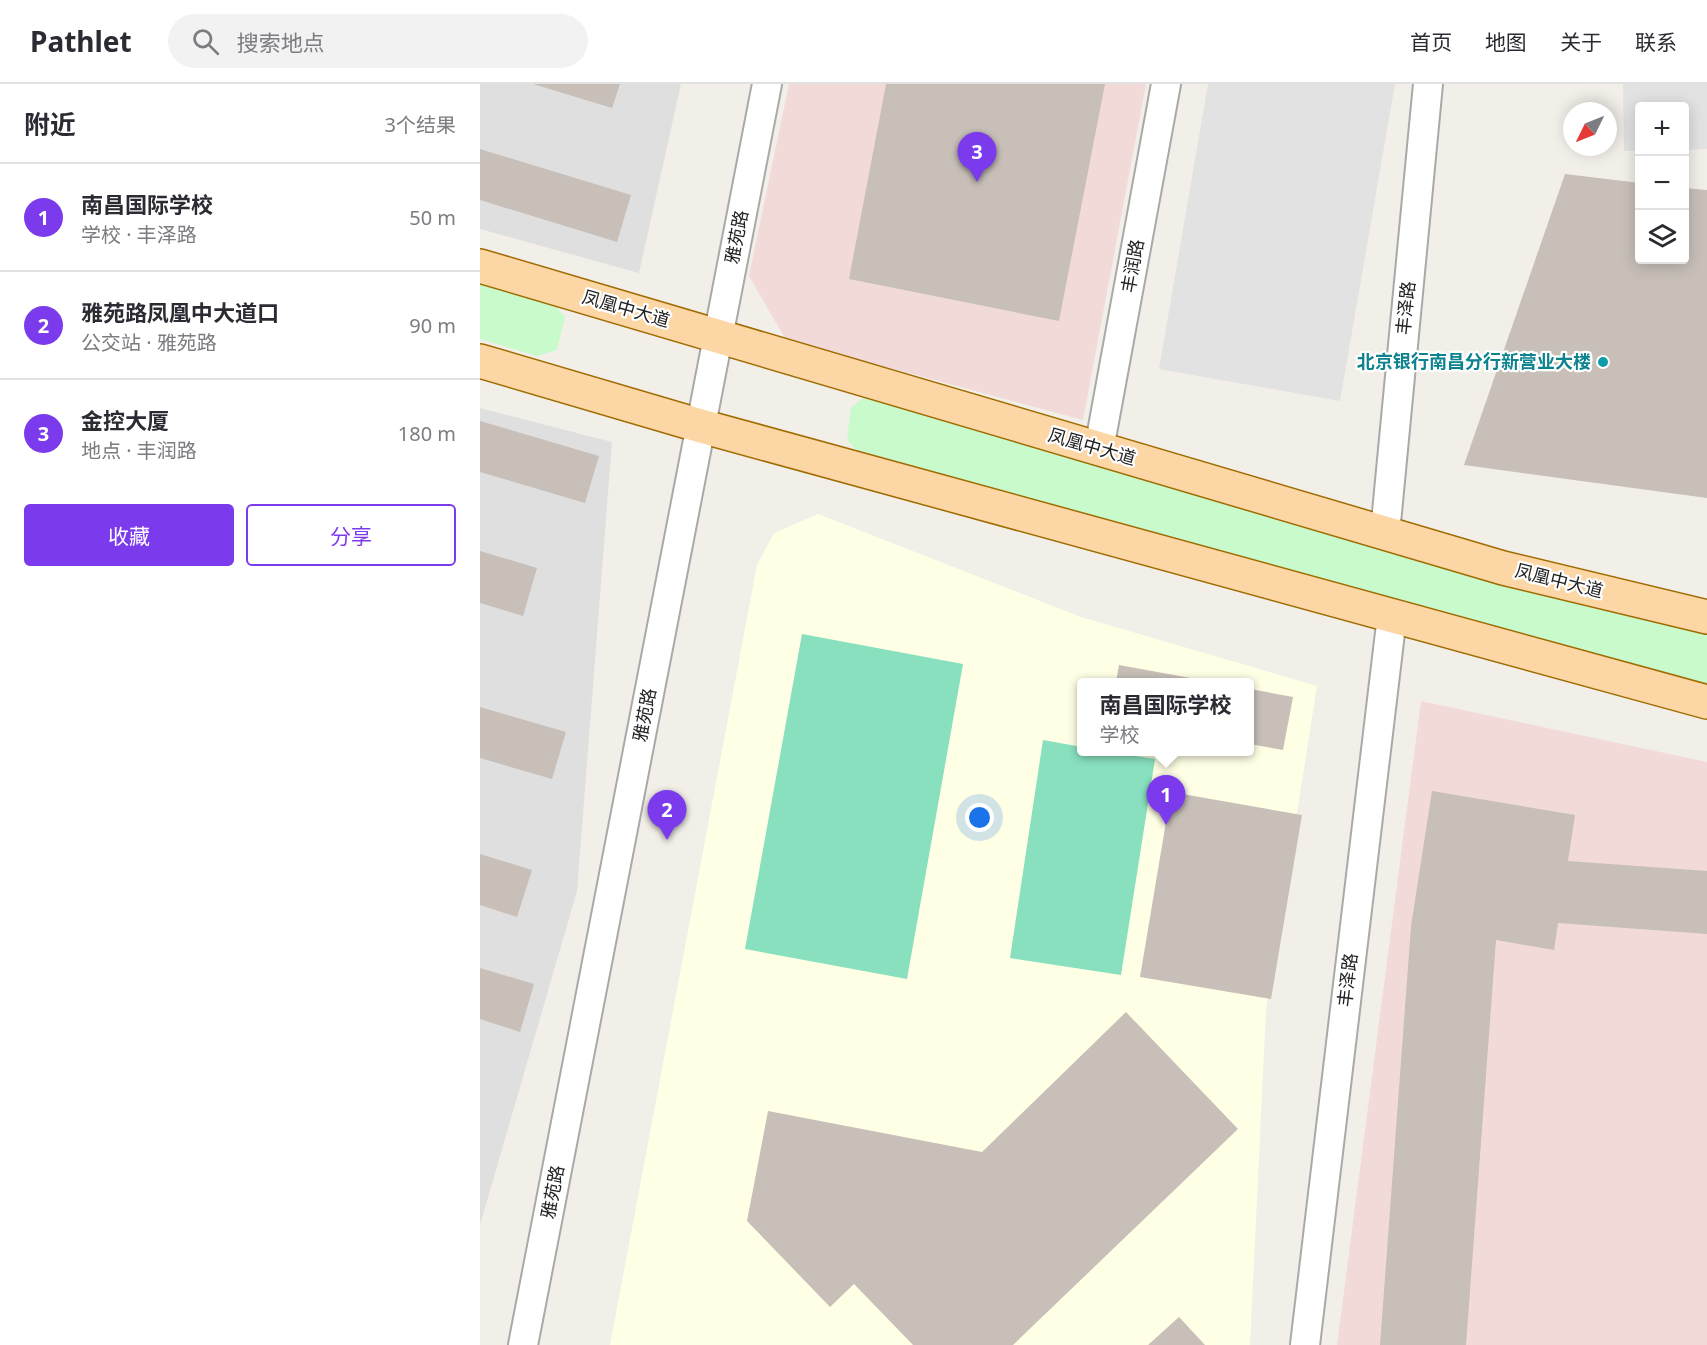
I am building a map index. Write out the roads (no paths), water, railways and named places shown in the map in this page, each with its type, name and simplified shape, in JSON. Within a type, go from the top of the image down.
[{"type":"main road","name":"凤凰中大道","points":[[480,266],[1503,568],[1707,617]]},
{"type":"main road","points":[[480,361],[701,426],[1707,702]]},
{"type":"street","name":"雅苑路","points":[[523,1345],[766,84]]},
{"type":"street","name":"丰润路","points":[[1099,449],[1166,84]]},
{"type":"street","name":"丰泽路","points":[[1385,533],[1428,84]]},
{"type":"street","name":"丰泽路","points":[[1305,1345],[1392,616]]},
{"type":"place","name":"金控大厦","points":[[977,182]]},
{"type":"place","name":"北京银行南昌分行新营业大楼","points":[[1603,362]]},
{"type":"place","name":"南昌国际学校","points":[[1166,825]]},
{"type":"place","name":"雅苑路凤凰中大道口","points":[[667,840]]}]
